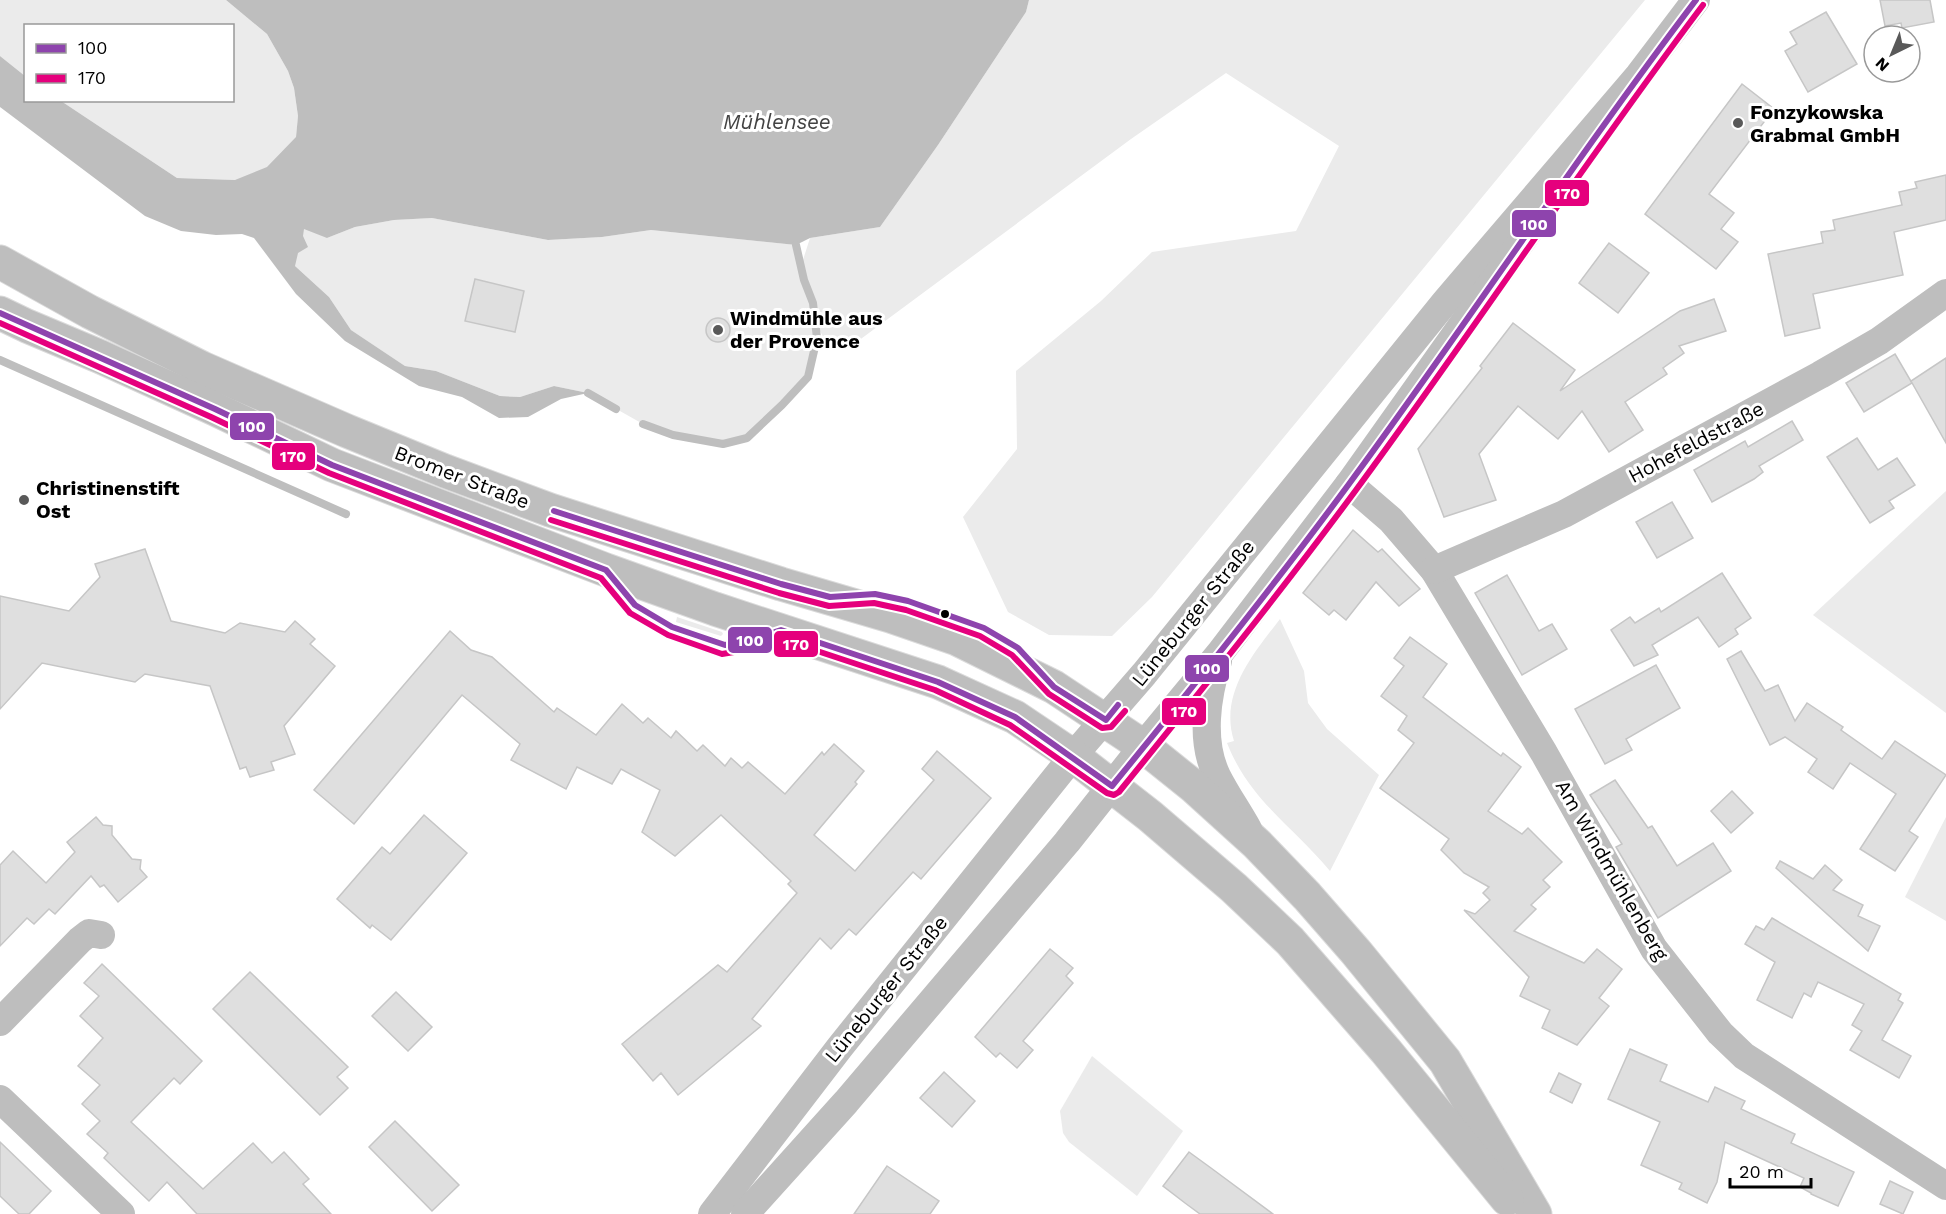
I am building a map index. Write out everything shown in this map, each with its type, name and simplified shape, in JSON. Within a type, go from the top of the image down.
[{"type":"main road","name":"Bromer Straße","points":[[0,262],[90,312],[192,363],[347,431],[550,510],[957,639],[1054,687],[1143,746],[1193,786],[1257,844],[1356,952],[1445,1061],[1535,1214]]},
{"type":"main road","name":"Bromer Straße","points":[[0,313],[215,409],[332,465],[586,563],[715,609],[938,682],[1015,717],[1073,756],[1112,786],[1234,888],[1290,941],[1386,1051],[1519,1214]]},
{"type":"street","name":"Lüneburger Straße","points":[[745,1214],[846,1102],[1075,831],[1221,653],[1349,484],[1639,75],[1696,0]]},
{"type":"street","name":"Lüneburger Straße","points":[[712,1214],[840,1047],[1073,756],[1106,720],[1445,302],[1639,75]]},
{"type":"street","name":"Hohefeldstraße","points":[[1434,570],[1564,514],[1820,375],[1880,340],[1946,293]]},
{"type":"street","name":"Am Windmühlenberg","points":[[1349,484],[1391,520],[1434,570],[1544,753],[1654,949],[1720,1034],[1744,1056],[1946,1186]]},
{"type":"street","points":[[1221,653],[1211,682],[1207,712],[1208,742],[1216,774],[1257,844]]},
{"type":"street","points":[[0,1022],[80,940],[89,933],[101,935]]},
{"type":"street","points":[[0,1099],[121,1214]]},
{"type":"shaded area","points":[[0,0],[226,0],[267,34],[288,71],[294,88],[298,116],[296,137],[327,238],[355,227],[394,220],[432,218],[548,240],[602,237],[651,230],[796,245],[802,263],[810,238],[880,227],[938,145],[1026,12],[1029,0],[1645,0],[1152,597],[1112,636],[1049,635],[1008,612],[963,517],[1017,449],[1016,371],[1101,301],[1152,252],[1296,231],[1339,146],[1226,73],[1131,139],[850,347],[825,340],[816,324],[817,338],[808,377],[747,438],[723,444],[673,435],[643,424],[588,393],[554,386],[520,397],[500,396],[436,371],[405,366],[351,330],[329,297],[295,266],[235,180],[177,178],[63,102],[234,102],[234,24],[24,24],[24,75],[0,56]]},
{"type":"shaded area","points":[[1946,491],[1946,713],[1813,615]]},
{"type":"shaded area","points":[[677,617],[723,634],[721,636],[676,622]]},
{"type":"shaded area","points":[[1280,619],[1304,671],[1308,703],[1327,729],[1379,775],[1330,871],[1273,812],[1247,781],[1227,743],[1234,741],[1231,707],[1241,676],[1259,646]]},
{"type":"shaded area","points":[[1946,817],[1946,921],[1905,897]]},
{"type":"shaded area","points":[[1092,1056],[1183,1131],[1137,1196],[1069,1142],[1063,1133],[1060,1111]]},
{"type":"water","name":"Mühlensee","points":[[226,0],[1029,0],[1026,12],[938,145],[880,227],[810,238],[796,245],[651,230],[602,237],[548,240],[432,218],[394,220],[355,227],[327,238],[304,229],[303,236],[308,247],[298,253],[295,266],[329,297],[351,330],[405,366],[436,371],[500,396],[520,397],[554,386],[588,393],[561,399],[528,417],[499,418],[462,397],[419,386],[345,341],[296,294],[254,238],[242,234],[216,235],[181,231],[145,216],[0,107],[0,56],[24,75],[24,102],[63,102],[177,178],[235,180],[267,167],[296,137],[298,116],[294,88],[288,71],[267,34]]},
{"type":"building","points":[[1880,0],[1930,0],[1934,22],[1885,24]]},
{"type":"building","points":[[1826,12],[1857,64],[1808,92],[1785,51],[1797,44],[1790,32]]},
{"type":"building","points":[[1742,84],[1774,109],[1709,194],[1734,213],[1721,229],[1738,242],[1716,269],[1645,214]]},
{"type":"building","points":[[1946,175],[1946,220],[1894,232],[1903,275],[1813,294],[1820,328],[1785,336],[1768,254],[1823,243],[1821,232],[1835,230],[1833,220],[1902,205],[1899,192],[1917,188],[1915,182]]},
{"type":"building","points":[[1609,243],[1649,273],[1618,313],[1579,283]]},
{"type":"building","points":[[475,279],[524,291],[515,332],[465,321]]},
{"type":"building","points":[[1714,299],[1726,331],[1679,346],[1684,353],[1663,368],[1667,374],[1625,402],[1643,430],[1609,452],[1582,411],[1558,439],[1518,406],[1479,454],[1496,500],[1444,517],[1418,449],[1482,368],[1480,366],[1513,323],[1575,370],[1560,391],[1680,311]]},
{"type":"building","points":[[718,318],[727,321],[730,330],[727,339],[718,342],[709,339],[706,330],[709,321]]},
{"type":"building","points":[[1895,354],[1912,383],[1864,412],[1846,383]]},
{"type":"building","points":[[1946,358],[1946,443],[1911,381]]},
{"type":"building","points":[[1792,421],[1803,440],[1759,466],[1763,472],[1754,479],[1712,502],[1694,470],[1745,441],[1748,447]]},
{"type":"building","points":[[1857,438],[1878,470],[1897,458],[1915,485],[1889,501],[1894,508],[1870,523],[1827,457]]},
{"type":"building","points":[[1672,502],[1693,538],[1657,558],[1636,522]]},
{"type":"building","points":[[1353,530],[1378,552],[1382,549],[1420,589],[1399,606],[1376,582],[1346,620],[1334,610],[1329,615],[1303,593]]},
{"type":"building","points":[[145,549],[171,621],[225,633],[240,623],[285,632],[295,621],[315,639],[310,644],[335,666],[284,726],[295,754],[271,762],[274,770],[250,777],[246,767],[240,769],[210,686],[145,674],[135,682],[42,663],[0,709],[0,596],[69,611],[100,577],[95,564]]},
{"type":"building","points":[[1722,573],[1751,618],[1735,629],[1738,634],[1719,647],[1698,617],[1652,645],[1658,655],[1634,666],[1611,630],[1630,617],[1635,623],[1659,608],[1661,612]]},
{"type":"building","points":[[1507,575],[1539,631],[1552,624],[1567,649],[1522,675],[1475,593]]},
{"type":"building","points":[[450,631],[471,650],[492,657],[554,712],[557,708],[596,735],[622,704],[643,723],[648,718],[671,738],[676,731],[697,751],[703,745],[725,766],[731,758],[742,768],[748,762],[785,794],[822,752],[824,755],[834,744],[864,771],[855,782],[857,784],[814,835],[855,871],[934,780],[922,769],[937,751],[991,798],[921,879],[913,872],[856,935],[849,929],[831,949],[820,938],[752,1019],[761,1026],[678,1095],[661,1073],[653,1081],[622,1044],[718,965],[727,972],[797,893],[788,884],[791,881],[721,815],[675,856],[642,832],[660,790],[621,769],[612,784],[577,767],[566,789],[511,760],[520,744],[462,695],[354,824],[314,790]]},
{"type":"building","points":[[1410,637],[1447,664],[1423,697],[1501,756],[1503,753],[1521,767],[1488,811],[1522,834],[1528,828],[1562,862],[1543,880],[1550,887],[1531,905],[1536,909],[1514,931],[1584,963],[1597,949],[1622,969],[1599,998],[1609,1006],[1577,1045],[1542,1028],[1550,1010],[1520,996],[1529,977],[1464,910],[1475,914],[1490,900],[1483,893],[1489,887],[1464,873],[1441,850],[1449,839],[1380,788],[1414,743],[1398,730],[1407,716],[1381,696],[1404,666],[1394,658]]},
{"type":"building","points":[[1741,651],[1765,691],[1778,685],[1795,721],[1807,703],[1843,727],[1841,730],[1882,759],[1895,741],[1946,775],[1909,831],[1918,837],[1895,871],[1860,849],[1896,794],[1850,763],[1833,789],[1808,772],[1817,759],[1785,737],[1770,745],[1727,659]]},
{"type":"building","points":[[1656,665],[1680,708],[1626,739],[1632,750],[1605,764],[1575,709]]},
{"type":"building","points":[[1615,780],[1648,828],[1652,826],[1677,866],[1713,843],[1731,871],[1658,918],[1616,847],[1622,844],[1590,795]]},
{"type":"building","points":[[1732,791],[1753,813],[1731,833],[1711,811]]},
{"type":"building","points":[[424,815],[467,853],[391,940],[372,925],[370,928],[337,899],[382,847],[390,854]]},
{"type":"building","points":[[96,817],[103,825],[112,826],[112,835],[132,859],[141,860],[140,869],[147,877],[118,902],[104,885],[100,887],[91,876],[55,914],[49,909],[34,924],[27,918],[0,946],[0,865],[13,851],[46,883],[75,852],[67,842]]},
{"type":"building","points":[[1780,861],[1813,879],[1825,865],[1842,880],[1833,890],[1863,905],[1858,916],[1880,926],[1868,951],[1776,868]]},
{"type":"building","points":[[1772,918],[1901,994],[1898,1000],[1903,1003],[1882,1040],[1911,1056],[1899,1078],[1850,1050],[1862,1031],[1852,1025],[1864,1004],[1818,982],[1811,997],[1804,993],[1792,1018],[1757,1000],[1775,962],[1745,944],[1756,926],[1764,930]]},
{"type":"building","points":[[1050,949],[1073,968],[1066,976],[1073,983],[1023,1041],[1033,1050],[1017,1068],[1000,1053],[996,1057],[975,1037]]},
{"type":"building","points":[[102,964],[202,1061],[180,1084],[174,1078],[131,1122],[203,1189],[253,1143],[272,1163],[284,1152],[309,1179],[303,1184],[331,1214],[197,1214],[167,1182],[149,1201],[104,1158],[108,1153],[87,1134],[100,1121],[82,1104],[100,1085],[78,1066],[103,1038],[80,1016],[99,996],[84,983]]},
{"type":"building","points":[[250,972],[348,1067],[337,1077],[348,1088],[320,1115],[213,1009]]},
{"type":"building","points":[[396,992],[432,1027],[408,1051],[372,1016]]},
{"type":"building","points":[[1630,1049],[1667,1065],[1660,1081],[1708,1102],[1715,1087],[1745,1101],[1741,1109],[1795,1134],[1791,1143],[1854,1172],[1838,1206],[1800,1187],[1804,1178],[1725,1142],[1717,1182],[1707,1203],[1679,1189],[1682,1183],[1641,1165],[1660,1122],[1608,1099]]},
{"type":"building","points":[[944,1072],[975,1101],[952,1127],[920,1098]]},
{"type":"building","points":[[1559,1073],[1581,1084],[1572,1103],[1550,1092]]},
{"type":"building","points":[[395,1121],[459,1185],[432,1211],[369,1147]]},
{"type":"building","points":[[0,1142],[51,1191],[29,1214],[19,1214],[0,1196]]},
{"type":"building","points":[[1189,1152],[1273,1214],[1200,1214],[1185,1203],[1163,1186]]},
{"type":"building","points":[[887,1166],[939,1201],[930,1214],[854,1214]]},
{"type":"building","points":[[1890,1181],[1913,1192],[1903,1214],[1880,1204]]},
{"type":"waterway","points":[[643,424],[673,435],[723,444],[747,438],[808,377],[817,338],[813,303],[804,280],[796,245]]},
{"type":"waterway","points":[[0,360],[346,514]]},
{"type":"waterway","points":[[588,393],[616,409]]},
{"type":"transit line","name":"100","points":[[0,313],[215,409],[332,465],[606,570],[635,605],[672,627],[725,645],[781,630],[938,682],[1015,717],[1112,786],[1291,561],[1349,484],[1696,0]]},
{"type":"transit line","name":"170","points":[[0,323],[211,417],[329,473],[601,578],[630,613],[668,635],[722,654],[752,649],[781,639],[935,690],[1010,725],[1107,793],[1114,795],[1119,792],[1239,642],[1356,490],[1703,5]]},
{"type":"transit line","name":"100","points":[[554,511],[781,584],[830,597],[875,594],[908,601],[984,628],[1018,648],[1054,687],[1106,720],[1118,705]]},
{"type":"transit line","name":"170","points":[[551,520],[779,593],[829,606],[874,603],[906,610],[980,636],[1012,655],[1049,694],[1102,728],[1111,727],[1125,711]]},
{"type":"place","name":"Fonzykowska Grabmal GmbH","points":[[1738,123]]},
{"type":"place","name":"Windmühle aus der Provence","points":[[718,330]]},
{"type":"place","name":"Christinenstift Ost","points":[[24,500]]}]
